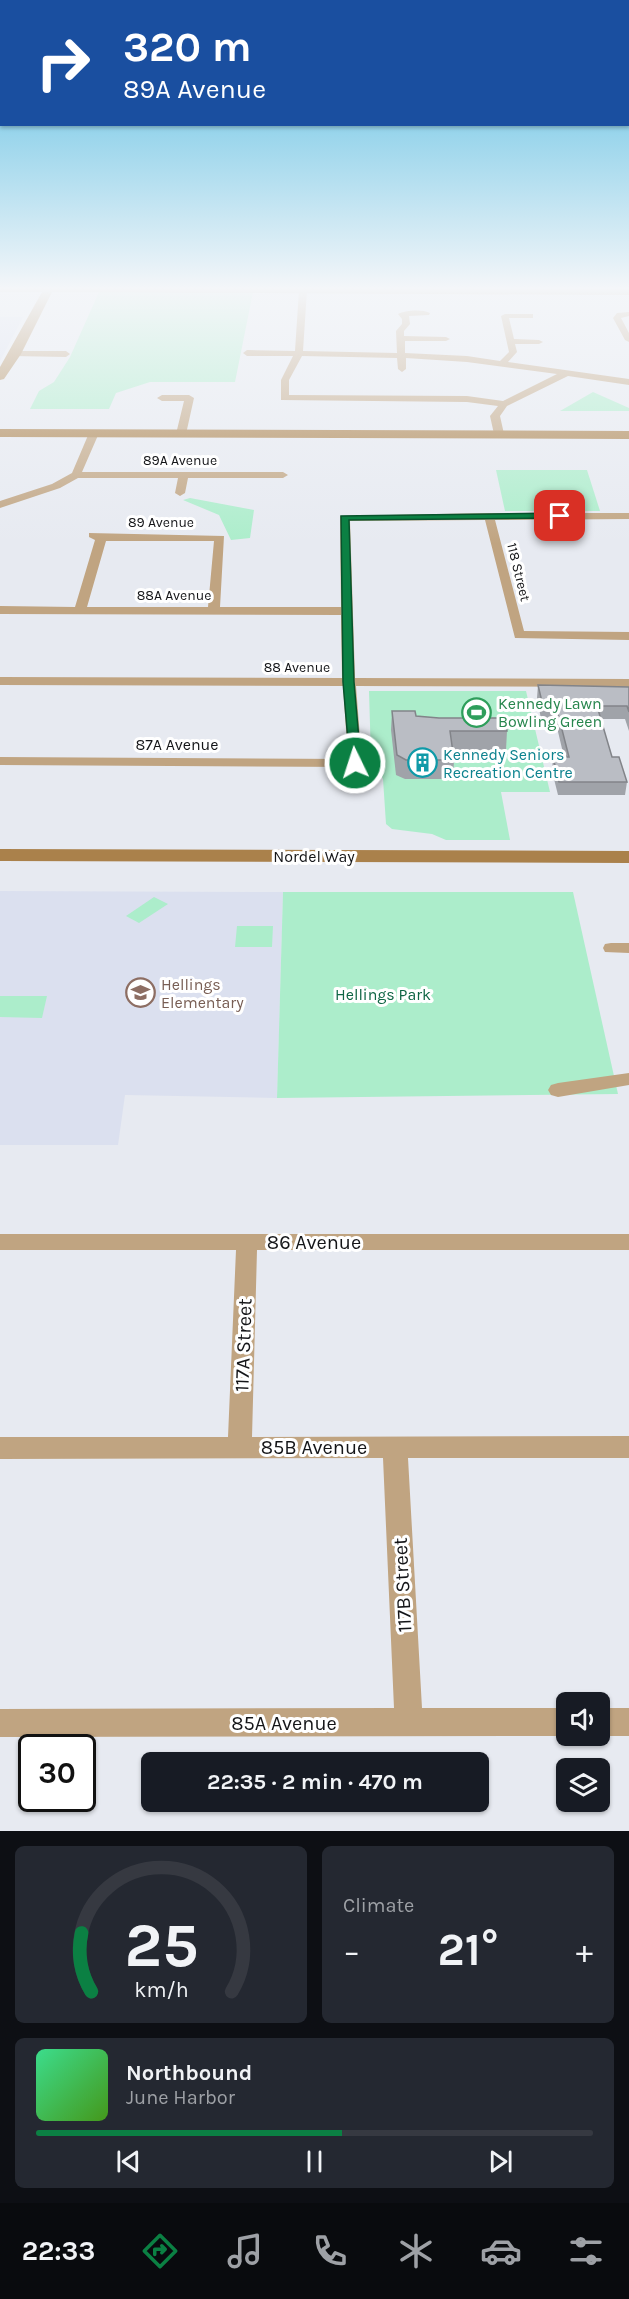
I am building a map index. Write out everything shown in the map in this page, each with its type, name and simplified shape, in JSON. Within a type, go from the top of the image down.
[{"type":"street","points":[[289,372],[285,380],[284,398],[467,399],[504,404]]},
{"type":"street","points":[[563,372],[629,382]]},
{"type":"street","points":[[499,434],[495,416],[504,404],[567,373]]},
{"type":"street","points":[[162,398],[189,398],[182,434]]},
{"type":"street","points":[[0,433],[629,435]]},
{"type":"street","points":[[0,505],[56,486],[76,475],[94,433]]},
{"type":"street","name":"89A Avenue","points":[[76,475],[283,475]]},
{"type":"street","points":[[180,494],[184,475]]},
{"type":"street","points":[[0,490],[16,500]]},
{"type":"street","name":"118 Street","points":[[489,516],[519,635],[629,636]]},
{"type":"street","points":[[349,682],[344,519],[346,517],[629,516]]},
{"type":"street","name":"89 Avenue","points":[[80,610],[96,536],[220,538],[214,610]]},
{"type":"street","name":"88A Avenue","points":[[0,610],[347,611]]},
{"type":"street","name":"88 Avenue","points":[[0,681],[629,684]]},
{"type":"street","name":"87A Avenue","points":[[0,761],[355,763],[349,682]]},
{"type":"street","name":"Nordel Way","points":[[0,855],[629,857]]},
{"type":"street","points":[[611,948],[629,948]]},
{"type":"street","points":[[558,1090],[629,1079]]},
{"type":"street","name":"86 Avenue","points":[[0,1242],[629,1242]]},
{"type":"street","name":"117A Street","points":[[240,1448],[247,1242]]},
{"type":"street","name":"117B Street","points":[[395,1447],[409,1723]]},
{"type":"street","name":"85B Avenue","points":[[0,1448],[629,1447]]},
{"type":"street","name":"85A Avenue","points":[[0,1723],[556,1722]]},
{"type":"street","points":[[610,1722],[629,1722]]},
{"type":"shaded area","name":"Hellings Elementary","points":[[0,891],[283,892],[277,1098],[125,1095],[118,1145],[0,1145]]},
{"type":"green space","points":[[60,372],[237,372],[235,382],[150,382],[116,393],[109,409],[30,409],[39,391],[54,382]]},
{"type":"green space","points":[[593,392],[629,408],[629,411],[560,411]]},
{"type":"green space","points":[[496,470],[587,470],[600,511],[505,511]]},
{"type":"green space","points":[[190,498],[254,510],[250,538],[231,540],[219,515],[183,500]]},
{"type":"green space","points":[[369,691],[526,691],[550,792],[501,792],[510,840],[446,840],[432,834],[392,829],[386,824],[383,779],[371,758]]},
{"type":"green space","name":"Hellings Park","points":[[283,892],[573,892],[618,1094],[277,1098]]},
{"type":"green space","points":[[154,897],[168,904],[139,923],[126,916]]},
{"type":"green space","points":[[237,926],[273,926],[272,947],[235,947]]},
{"type":"green space","points":[[0,996],[47,996],[42,1018],[0,1017]]},
{"type":"building","points":[[538,685],[629,687],[629,712],[627,706],[597,706],[612,757],[619,757],[627,782],[559,782],[553,757],[569,757],[556,706],[543,706]]},
{"type":"building","points":[[392,711],[415,711],[416,716],[439,718],[505,718],[507,731],[450,731],[454,760],[406,760],[397,755]]},
{"type":"place","name":"Kennedy Lawn Bowling Green","points":[[477,712]]},
{"type":"place","name":"Kennedy Seniors Recreation Centre","points":[[422,763]]},
{"type":"place","name":"Hellings Elementary","points":[[140,993]]},
{"type":"route","points":[[355,763],[349,682],[344,518],[352,516],[560,516]]}]
